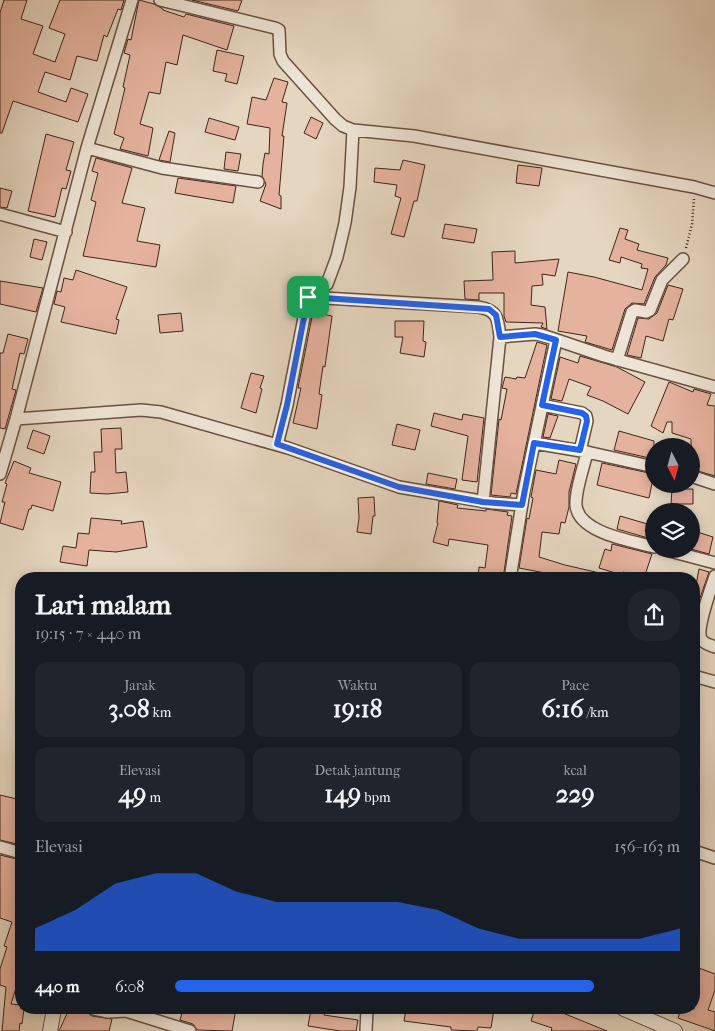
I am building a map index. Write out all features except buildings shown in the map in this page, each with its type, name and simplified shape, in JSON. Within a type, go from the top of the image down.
[{"type":"street","points":[[0,474],[88,148],[132,0]]},
{"type":"street","points":[[160,0],[279,30],[280,54],[287,67],[335,119],[343,126],[354,130],[414,136],[694,187],[715,193]]},
{"type":"street","points":[[277,444],[287,405],[308,297],[327,284],[337,257],[345,223],[350,187],[354,130]]},
{"type":"street","points":[[88,148],[162,168],[258,182]]},
{"type":"street","points":[[0,214],[66,232]]},
{"type":"street","points":[[617,360],[632,312],[635,310],[646,312],[650,310],[662,280],[683,258]]},
{"type":"street","points":[[308,297],[489,309],[496,315],[500,337],[483,502]]},
{"type":"street","points":[[500,337],[535,334],[617,360],[715,387]]},
{"type":"street","points":[[511,572],[522,505],[556,340]]},
{"type":"street","points":[[542,405],[582,413],[586,416],[584,451],[576,504],[577,512],[582,519],[604,533],[645,544]]},
{"type":"street","points":[[16,419],[141,410],[162,412],[277,444],[399,487],[483,502],[522,505]]},
{"type":"street","points":[[534,443],[584,451],[645,465]]},
{"type":"street","points":[[700,479],[715,484]]},
{"type":"street","points":[[696,558],[715,563]]},
{"type":"street","points":[[715,576],[700,630],[702,639],[706,644],[715,647]]},
{"type":"street","points":[[700,678],[715,682]]},
{"type":"street","points":[[0,847],[15,851]]},
{"type":"street","points":[[700,852],[715,858]]},
{"type":"street","points":[[50,1031],[53,1014]]},
{"type":"street","points":[[136,1014],[190,1031]]},
{"type":"street","points":[[366,1031],[367,1014]]},
{"type":"street","points":[[636,1014],[675,1031]]},
{"type":"path","points":[[683,258],[692,224],[694,187]]},
{"type":"route","points":[[308,297],[478,307],[489,309],[496,315],[500,337],[535,334],[556,340],[542,405],[582,413],[586,416],[587,421],[580,450],[534,443],[522,505],[483,502],[399,487],[277,444],[287,405],[308,297]]}]
